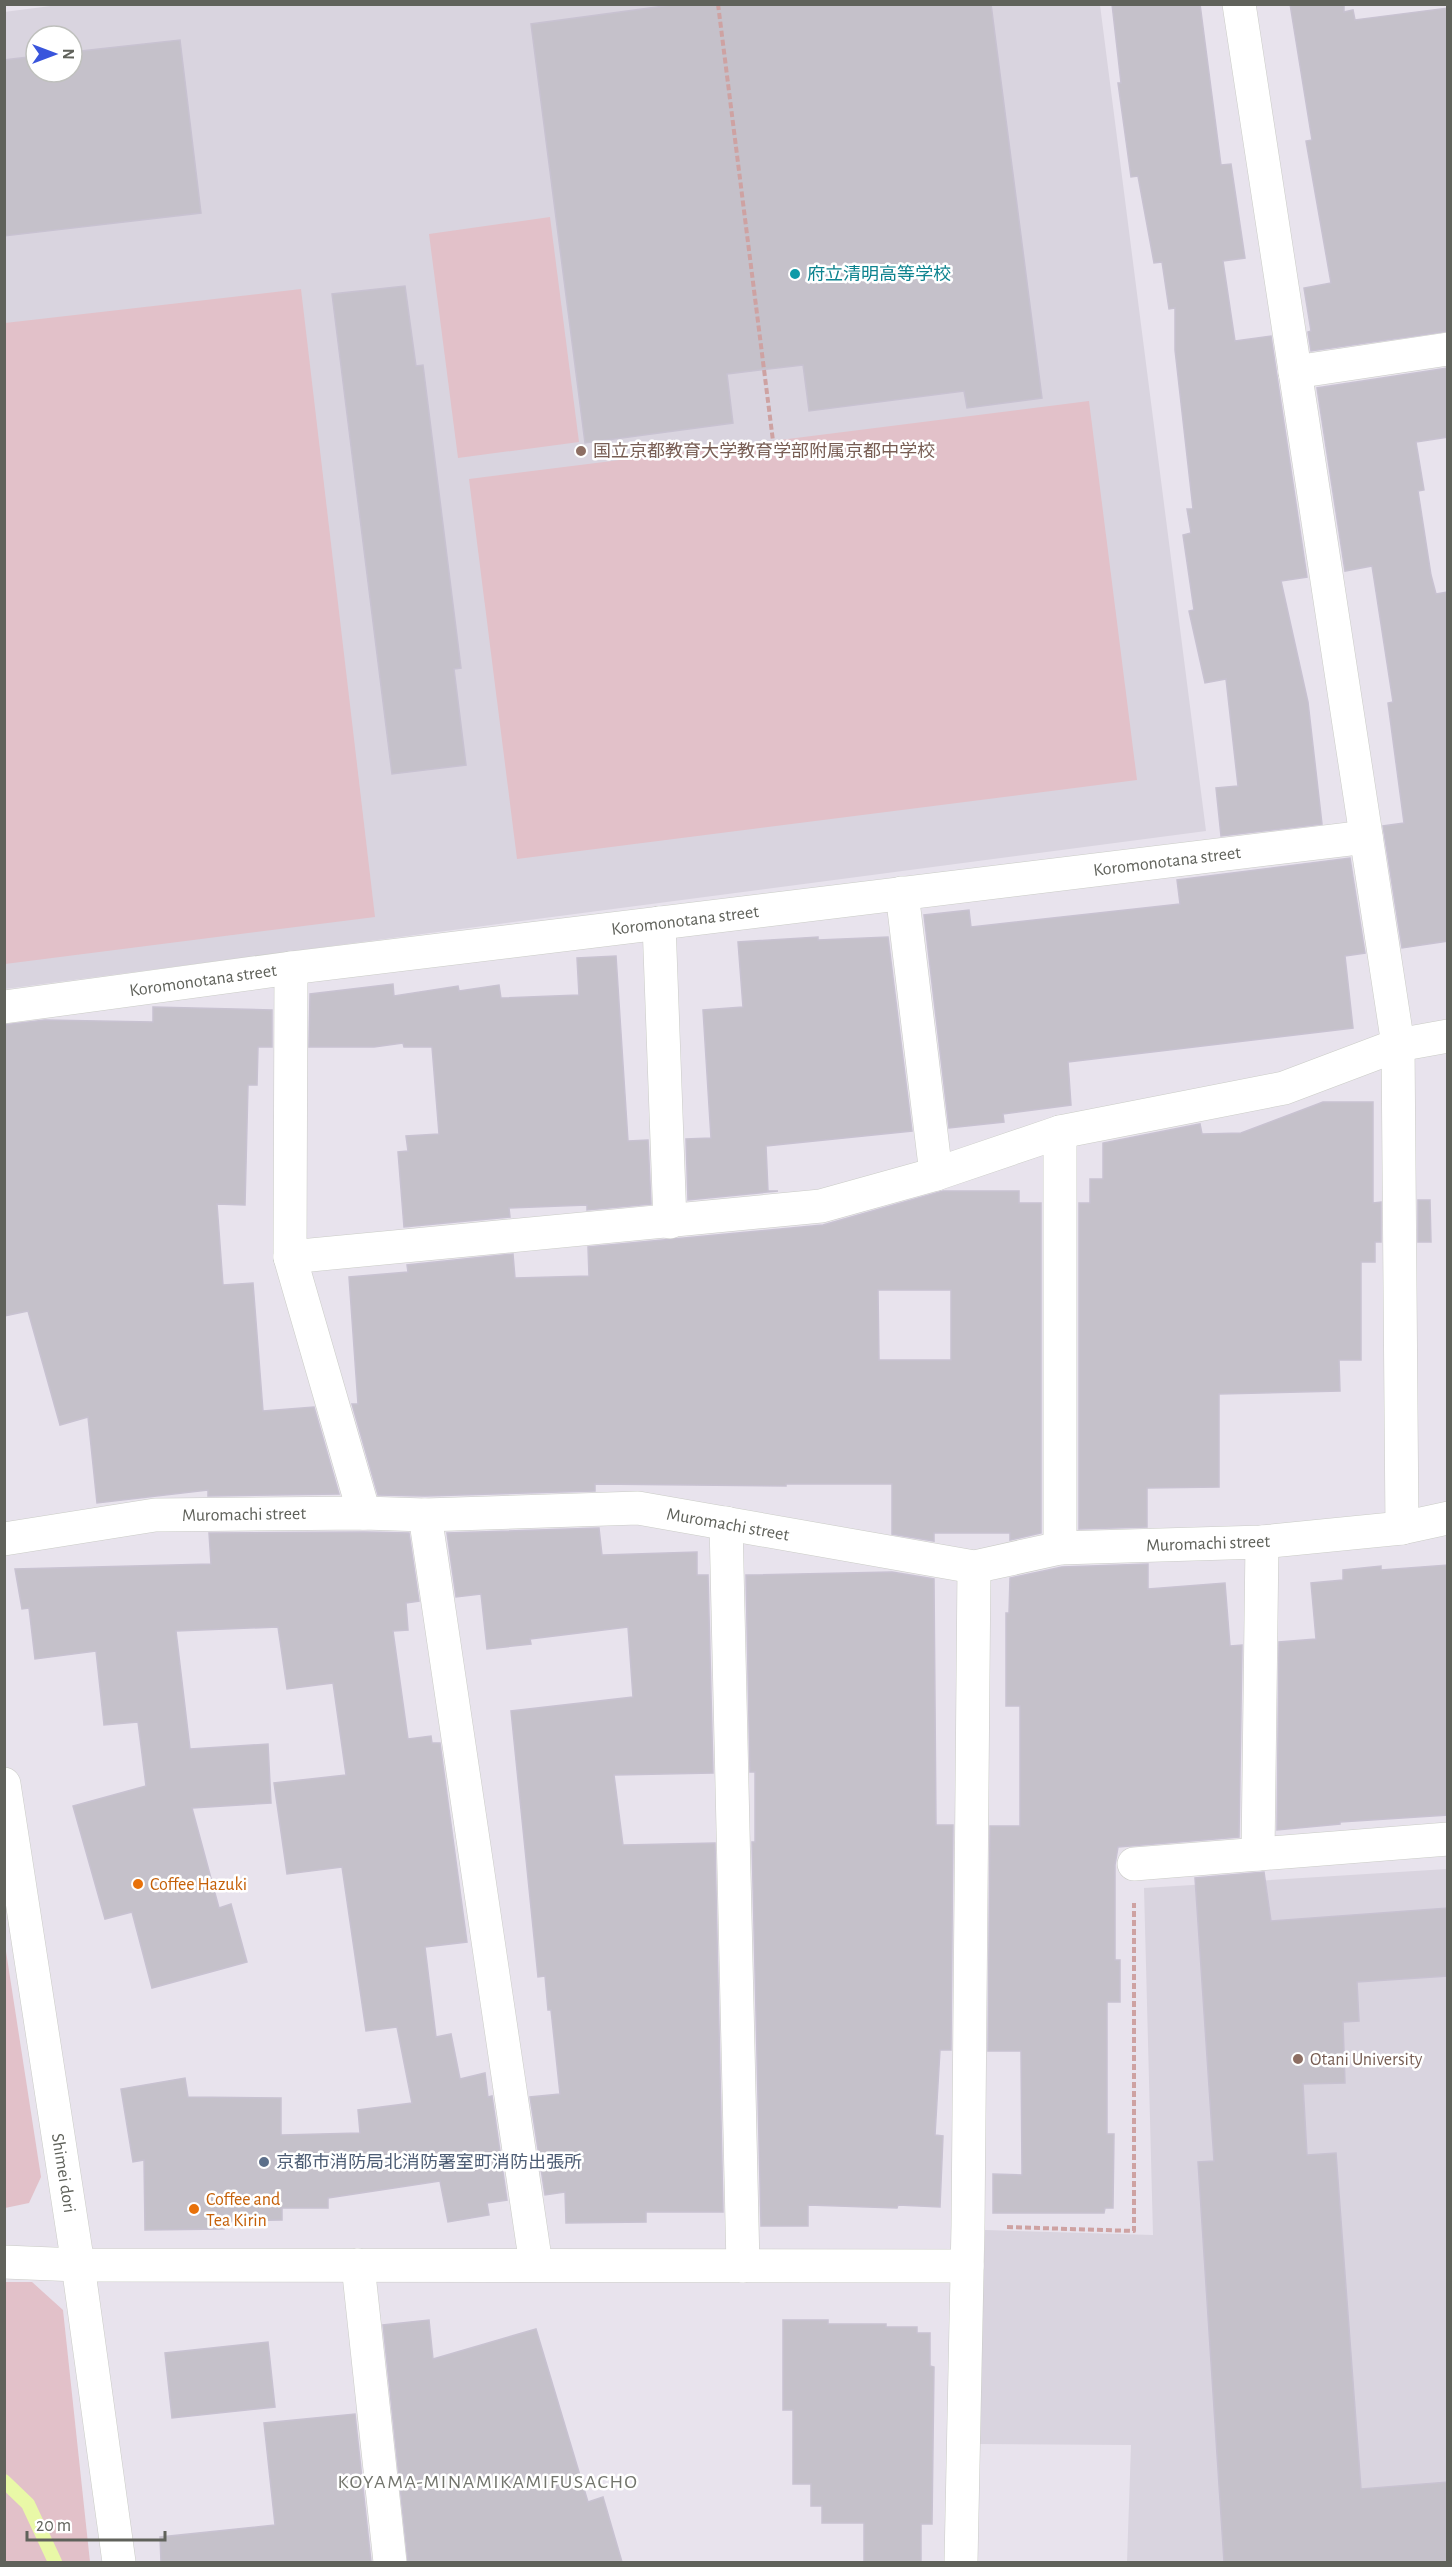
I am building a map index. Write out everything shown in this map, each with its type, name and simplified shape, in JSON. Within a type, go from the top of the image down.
[{"type":"street","points":[[1239,4],[1398,1045],[1402,1528]]},
{"type":"street","points":[[1295,372],[1448,349]]},
{"type":"street","name":"Koromonotana street","points":[[4,1007],[291,968],[1366,837]]},
{"type":"street","points":[[902,893],[936,1174]]},
{"type":"street","points":[[659,923],[670,1222]]},
{"type":"street","points":[[291,968],[290,1257],[364,1513]]},
{"type":"street","points":[[290,1257],[821,1206],[936,1174],[1060,1132],[1284,1088],[1398,1045],[1448,1036]]},
{"type":"street","points":[[1060,1132],[1060,1548]]},
{"type":"street","name":"Muromachi street","points":[[4,1539],[155,1515],[364,1513],[425,1515],[638,1508],[974,1567],[1060,1548],[1262,1542],[1402,1528],[1448,1518]]},
{"type":"street","points":[[425,1515],[536,2265]]},
{"type":"street","points":[[726,1523],[743,2266]]},
{"type":"street","points":[[1258,1854],[1262,1542]]},
{"type":"street","points":[[961,2562],[968,2226],[974,1567]]},
{"type":"street","name":"Shimei dori","points":[[4,1784],[78,2265],[119,2562]]},
{"type":"street","points":[[1134,1864],[1448,1839]]},
{"type":"street","points":[[4,2262],[78,2265],[967,2266]]},
{"type":"street","points":[[358,2265],[390,2562]]},
{"type":"path","points":[[718,4],[773,441]]},
{"type":"path","points":[[968,2226],[1134,2230],[1134,1864]]},
{"type":"shaded area","name":"国立京都教育大学教育学部附属京都中学校","points":[[66,4],[1100,5],[1206,831],[5,989],[4,12]]},
{"type":"shaded area","points":[[550,217],[579,442],[458,458],[429,234]]},
{"type":"shaded area","points":[[301,289],[375,917],[5,964],[5,323]]},
{"type":"shaded area","points":[[1089,401],[1137,780],[517,859],[469,479]]},
{"type":"shaded area","name":"Otani University","points":[[1447,1869],[1447,2562],[1127,2562],[1131,2445],[978,2444],[985,2230],[1153,2235],[1144,1888]]},
{"type":"shaded area","points":[[5,1945],[41,2177],[29,2203],[5,2208]]},
{"type":"shaded area","points":[[5,2282],[32,2282],[63,2310],[90,2562],[5,2562]]},
{"type":"building","name":"府立清明高等学校","points":[[679,4],[991,4],[1042,398],[967,408],[964,391],[809,411],[803,365],[727,374],[733,423],[585,443],[531,24]]},
{"type":"building","points":[[1112,4],[1200,4],[1221,165],[1231,164],[1245,258],[1223,261],[1235,341],[1271,336],[1307,577],[1281,581],[1308,702],[1322,824],[1221,836],[1216,788],[1238,786],[1226,679],[1205,683],[1189,611],[1194,610],[1183,535],[1191,533],[1187,509],[1193,509],[1175,350],[1175,308],[1169,309],[1162,262],[1154,263],[1138,176],[1131,177],[1118,83],[1121,83]]},
{"type":"building","points":[[1290,4],[1344,4],[1344,12],[1353,10],[1355,20],[1448,8],[1448,331],[1311,351],[1308,332],[1311,331],[1304,288],[1331,283],[1306,141],[1312,140]]},
{"type":"building","points":[[180,40],[201,213],[4,236],[4,60],[24,58],[24,84],[84,84],[84,51]]},
{"type":"building","points":[[405,286],[416,366],[423,365],[461,668],[454,669],[466,765],[392,774],[332,294]]},
{"type":"building","points":[[1447,368],[1448,437],[1416,442],[1424,490],[1418,491],[1431,575],[1436,594],[1448,592],[1448,941],[1402,948],[1383,826],[1404,823],[1388,703],[1393,702],[1372,566],[1345,571],[1317,388]]},
{"type":"building","points":[[1350,858],[1365,953],[1345,956],[1353,1028],[1068,1062],[1071,1105],[1003,1114],[1004,1122],[949,1128],[924,915],[969,910],[971,927],[1180,904],[1177,880]]},
{"type":"building","points":[[818,937],[818,940],[888,937],[912,1131],[766,1146],[768,1191],[778,1191],[688,1200],[686,1139],[711,1138],[703,1010],[743,1007],[738,942]]},
{"type":"building","points":[[616,956],[628,1141],[648,1140],[651,1204],[587,1210],[587,1205],[509,1208],[510,1217],[404,1227],[398,1152],[408,1151],[406,1136],[439,1134],[432,1047],[404,1047],[403,1043],[374,1047],[309,1047],[310,994],[393,984],[394,996],[458,986],[459,991],[499,985],[501,998],[579,995],[577,958]]},
{"type":"building","points":[[153,1007],[272,1010],[272,1047],[258,1047],[257,1085],[248,1085],[245,1205],[217,1204],[223,1285],[253,1283],[263,1411],[314,1407],[339,1494],[208,1496],[208,1490],[97,1503],[88,1417],[60,1425],[28,1311],[4,1316],[4,1025],[45,1020],[153,1022]]},
{"type":"building","points":[[1323,1102],[1373,1102],[1373,1203],[1381,1202],[1381,1242],[1375,1242],[1375,1262],[1361,1262],[1361,1360],[1339,1360],[1340,1391],[1219,1394],[1219,1487],[1147,1488],[1147,1527],[1079,1529],[1079,1203],[1090,1203],[1090,1179],[1103,1179],[1103,1143],[1200,1124],[1202,1134],[1241,1133]]},
{"type":"building","points":[[943,1191],[1019,1191],[1019,1203],[1041,1203],[1041,1533],[1010,1540],[1010,1533],[934,1533],[934,1541],[892,1534],[892,1484],[786,1484],[786,1486],[595,1484],[595,1491],[425,1496],[378,1495],[352,1404],[358,1404],[349,1277],[408,1272],[407,1265],[513,1254],[515,1278],[589,1276],[588,1247],[823,1225]],"holes":[[[878,1290],[951,1290],[951,1360],[879,1360]]]},
{"type":"building","points":[[1418,1200],[1430,1200],[1431,1242],[1418,1242]]},
{"type":"building","points":[[599,1528],[602,1555],[697,1552],[697,1575],[708,1575],[713,1773],[614,1775],[623,1845],[715,1843],[723,2212],[646,2212],[646,2222],[566,2223],[565,2192],[545,2195],[530,2097],[560,2094],[545,1976],[538,1977],[511,1711],[633,1697],[628,1627],[530,1639],[531,1644],[487,1649],[481,1594],[456,1597],[447,1533]]},
{"type":"building","points":[[209,1533],[409,1533],[419,1601],[406,1603],[408,1630],[393,1631],[408,1739],[431,1736],[432,1743],[440,1743],[467,1942],[425,1947],[436,2037],[451,2034],[460,2079],[485,2073],[488,2097],[492,2096],[507,2200],[487,2203],[489,2215],[448,2222],[440,2181],[328,2198],[328,2208],[282,2208],[282,2220],[224,2221],[224,2229],[145,2230],[144,2160],[133,2162],[121,2089],[185,2078],[188,2097],[281,2098],[281,2135],[360,2133],[358,2110],[412,2103],[397,2027],[366,2031],[342,1867],[287,1874],[274,1783],[346,1775],[333,1683],[287,1689],[278,1627],[176,1631],[190,1749],[268,1744],[271,1803],[192,1808],[219,1908],[231,1904],[247,1962],[152,1988],[132,1912],[105,1919],[73,1806],[146,1786],[138,1722],[104,1725],[96,1651],[35,1659],[29,1608],[22,1609],[15,1569],[211,1564]]},
{"type":"building","points":[[1148,1564],[1148,1589],[1225,1583],[1230,1646],[1242,1645],[1239,1837],[1118,1847],[1115,1865],[1115,1960],[1120,1960],[1120,2002],[1107,2002],[1107,2134],[1114,2134],[1113,2208],[1105,2208],[1104,2213],[993,2213],[993,2174],[1022,2175],[1021,2051],[988,2051],[990,1826],[1020,1826],[1020,1706],[1006,1706],[1006,1613],[1009,1613],[1010,1578],[1062,1567]]},
{"type":"building","points":[[1448,1565],[1448,1815],[1340,1822],[1340,1824],[1277,1830],[1279,1642],[1316,1639],[1311,1583],[1343,1580],[1343,1570],[1381,1566],[1381,1570]]},
{"type":"building","points":[[892,1572],[934,1579],[936,1825],[953,1825],[951,2050],[940,2050],[935,2135],[943,2136],[940,2207],[808,2205],[808,2226],[761,2226],[752,1842],[755,1842],[755,1772],[750,1772],[746,1575]]},
{"type":"building","points":[[1264,1872],[1271,1921],[1448,1908],[1448,1976],[1357,1982],[1359,2021],[1343,2022],[1345,2083],[1303,2084],[1307,2155],[1336,2153],[1361,2489],[1448,2482],[1448,2562],[1224,2562],[1198,2162],[1214,2161],[1195,1878]]},
{"type":"building","points":[[429,2320],[433,2359],[536,2329],[588,2502],[603,2497],[622,2562],[408,2562],[383,2325]]},
{"type":"building","points":[[783,2320],[828,2320],[828,2324],[886,2324],[886,2327],[917,2327],[917,2333],[930,2333],[930,2366],[934,2367],[932,2524],[921,2524],[921,2562],[864,2562],[864,2523],[822,2523],[822,2506],[811,2506],[811,2484],[793,2484],[793,2410],[783,2410]]},
{"type":"building","points":[[268,2342],[275,2407],[172,2418],[165,2353]]},
{"type":"building","points":[[355,2414],[371,2562],[161,2562],[160,2537],[275,2525],[264,2423]]},
{"type":"waterway","points":[[4,2481],[28,2504],[55,2562]]},
{"type":"place","name":"府立清明高等学校","points":[[795,274]]},
{"type":"place","name":"国立京都教育大学教育学部附属京都中学校","points":[[581,451]]},
{"type":"place","name":"Coffee Hazuki","points":[[138,1884]]},
{"type":"place","name":"Otani University","points":[[1298,2059]]},
{"type":"place","name":"京都市消防局北消防署室町消防出張所","points":[[264,2162]]},
{"type":"place","name":"Coffee and Tea Kirin","points":[[194,2209]]},
{"type":"district","name":"KOYAMA-MINAMIKAMIFUSACHO","points":[[488,2481]]}]
